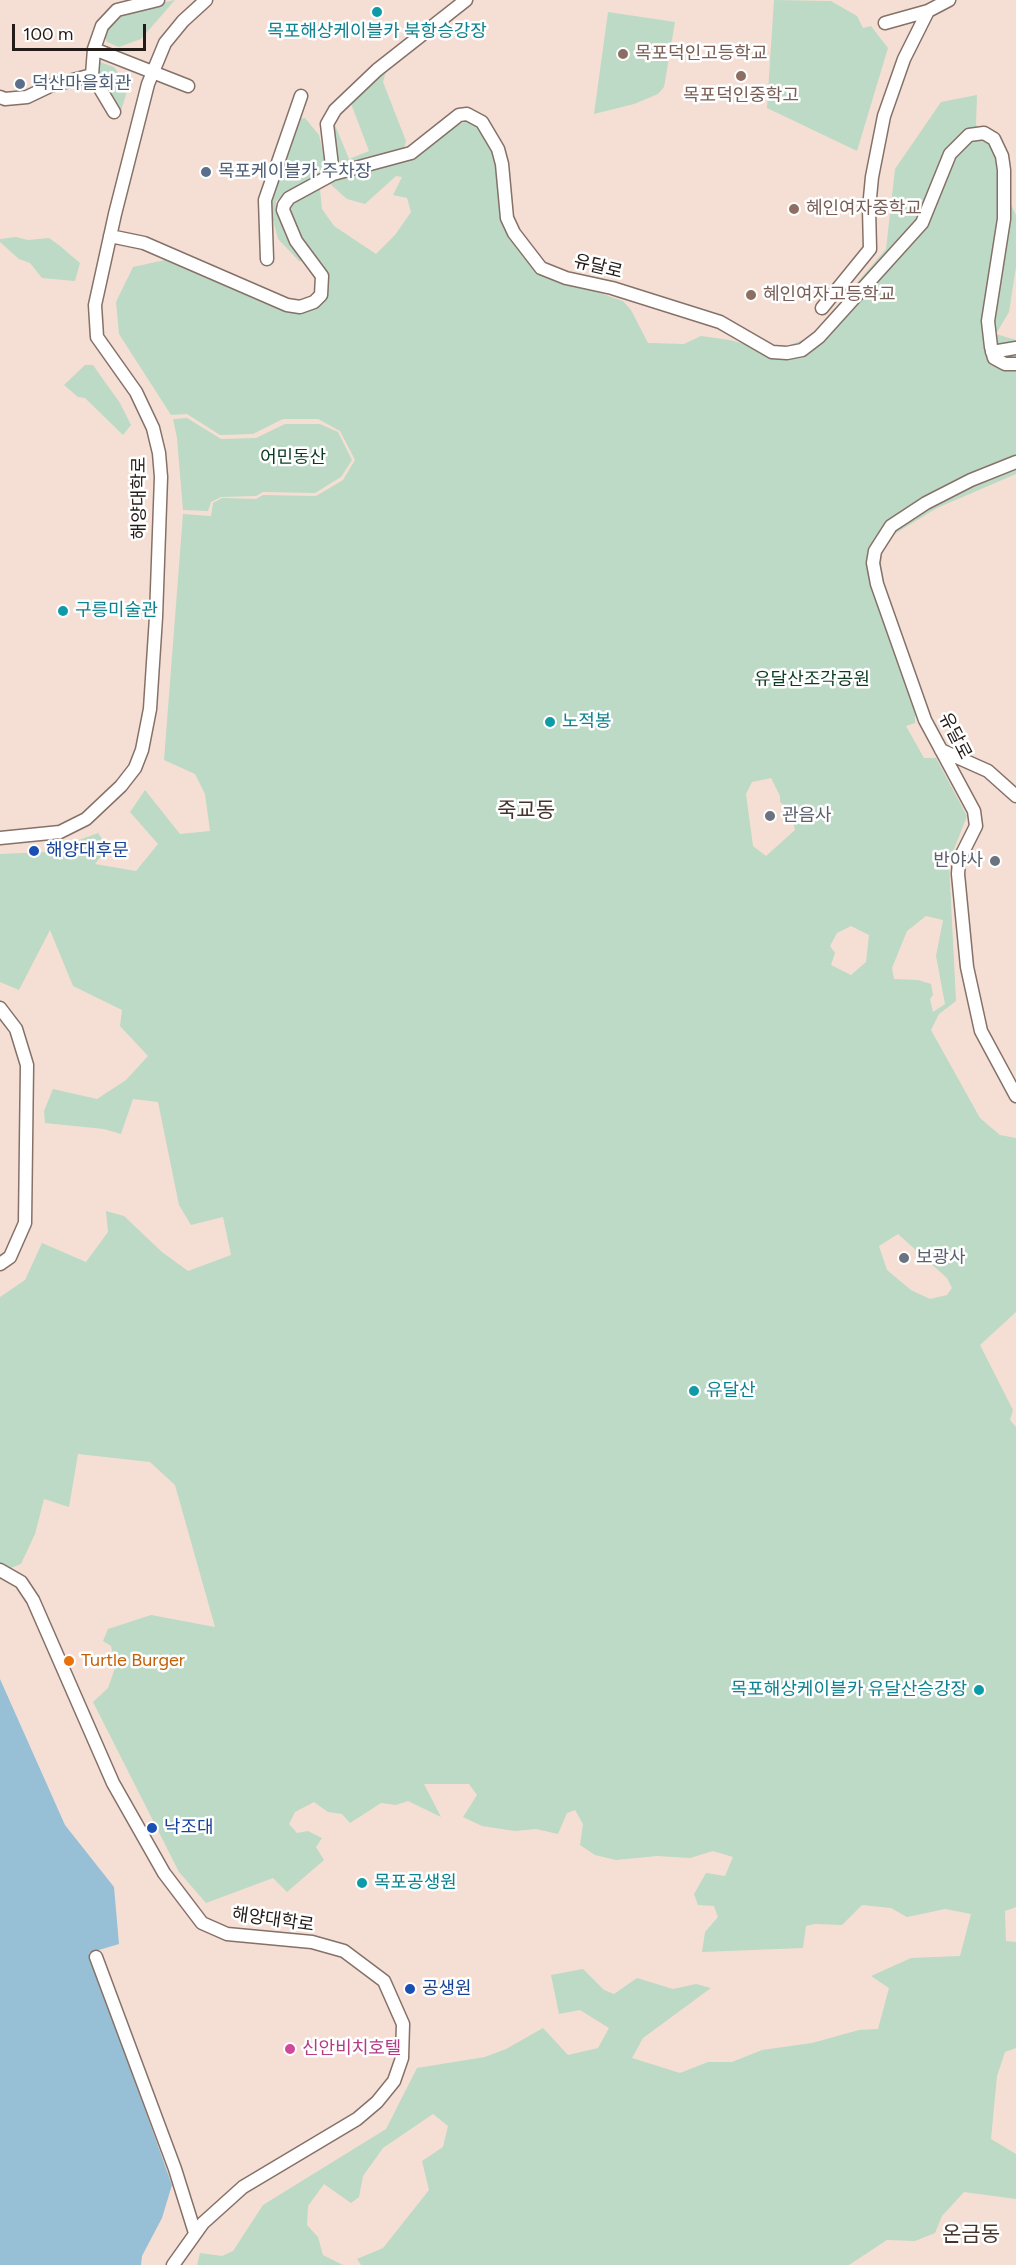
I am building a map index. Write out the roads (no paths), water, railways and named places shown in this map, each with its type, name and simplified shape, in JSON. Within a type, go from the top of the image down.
[{"type":"street","points":[[114,112],[92,75],[94,49],[102,26],[117,10],[158,0]]},
{"type":"street","name":"해양대학로","points":[[0,838],[60,832],[86,819],[121,786],[135,768],[147,730],[156,617],[161,477],[153,428],[136,392],[98,337],[95,305],[152,74],[169,37],[206,0]]},
{"type":"street","points":[[333,174],[327,124],[335,110],[377,70],[466,0]]},
{"type":"street","points":[[885,23],[928,11],[949,0]]},
{"type":"street","points":[[822,308],[870,249],[869,208],[872,177],[884,116],[904,59],[928,11]]},
{"type":"street","points":[[94,49],[152,74],[189,86]]},
{"type":"street","points":[[0,97],[5,99],[27,97],[50,86],[92,75]]},
{"type":"street","points":[[267,259],[265,200],[301,96]]},
{"type":"street","name":"유달로","points":[[110,237],[144,243],[279,302],[300,307],[314,302],[321,295],[322,276],[296,241],[283,210],[290,198],[333,174],[411,153],[459,115],[474,116],[489,133],[500,156],[507,218],[514,233],[541,268],[566,278],[612,288],[720,322],[772,352],[787,353],[802,350],[819,337],[922,223],[950,154],[969,135],[984,133],[994,139],[1002,156],[1004,201],[998,267],[988,321],[992,352]]},
{"type":"street","points":[[1004,201],[1016,190]]},
{"type":"street","points":[[1016,348],[992,352],[994,358],[1005,364],[1016,364]]},
{"type":"street","name":"유달로","points":[[1016,462],[970,480],[926,503],[891,526],[875,551],[877,584],[925,720],[974,811],[976,826],[960,860],[958,874],[967,967],[981,1030],[1016,1096]]},
{"type":"street","points":[[941,750],[988,771],[1016,796]]},
{"type":"street","points":[[0,1008],[16,1029],[27,1065],[25,1223],[10,1257],[0,1264]]},
{"type":"street","name":"해양대학로","points":[[0,1570],[21,1582],[33,1600],[113,1783],[164,1873],[202,1923],[228,1934],[312,1942],[344,1952],[384,1981],[403,2024],[402,2058],[394,2081],[377,2102],[357,2119],[243,2187],[195,2233],[173,2265]]},
{"type":"street","points":[[96,1957],[175,2169],[195,2233]]},
{"type":"water","points":[[0,1679],[65,1825],[114,1887],[119,1944],[89,1953],[172,2185],[162,2218],[142,2256],[141,2265],[0,2265]]},
{"type":"place","name":"목포해상케이블카 북항승강장","points":[[377,12]]},
{"type":"place","name":"목포덕인고등학교","points":[[623,54]]},
{"type":"place","name":"목포덕인중학고","points":[[741,76]]},
{"type":"place","name":"덕산마을회관","points":[[20,84]]},
{"type":"place","name":"목포케이블카 주차장","points":[[206,172]]},
{"type":"place","name":"혜인여자중학교","points":[[794,209]]},
{"type":"place","name":"혜인여자고등학교","points":[[751,295]]},
{"type":"place","name":"구릉미술관","points":[[63,611]]},
{"type":"place","name":"노적봉","points":[[550,722]]},
{"type":"place","name":"관음사","points":[[770,816]]},
{"type":"place","name":"해양대후문","points":[[34,851]]},
{"type":"place","name":"반야사","points":[[995,861]]},
{"type":"place","name":"보광사","points":[[904,1258]]},
{"type":"place","name":"유달산","points":[[694,1391]]},
{"type":"place","name":"Turtle Burger","points":[[69,1661]]},
{"type":"place","name":"목포해상케이블카 유달산승강장","points":[[979,1690]]},
{"type":"place","name":"낙조대","points":[[152,1828]]},
{"type":"place","name":"목포공생원","points":[[362,1883]]},
{"type":"place","name":"공생원","points":[[410,1989]]},
{"type":"place","name":"신안비치호텔","points":[[290,2049]]},
{"type":"district","name":"죽교동","points":[[526,811]]},
{"type":"district","name":"온금동","points":[[971,2235]]},
{"type":"park label","name":"어민동산","points":[[293,458]]},
{"type":"park label","name":"유달산조각공원","points":[[812,680]]}]
